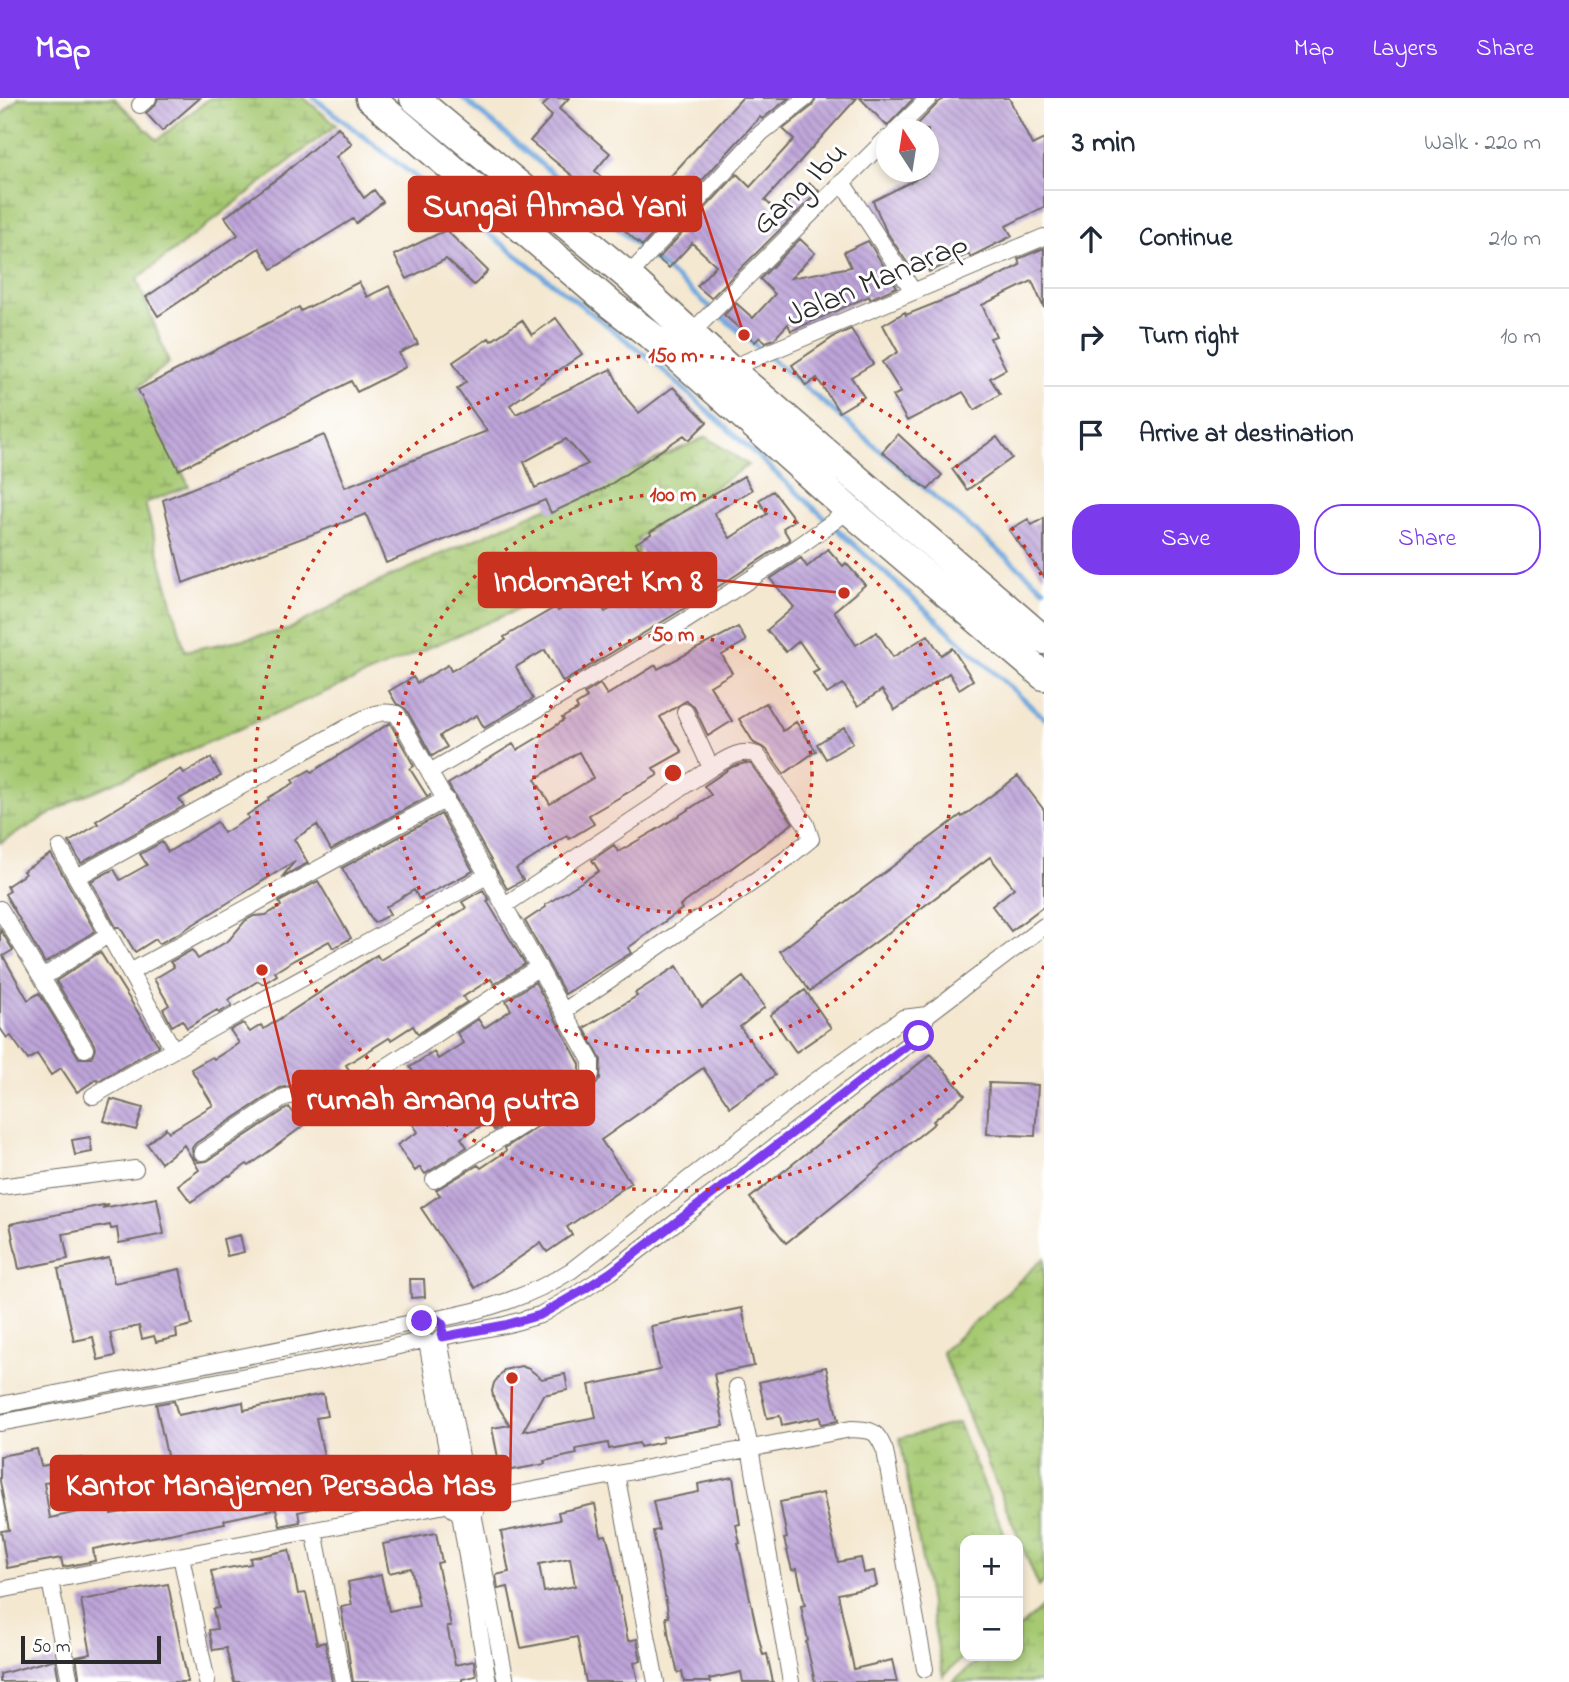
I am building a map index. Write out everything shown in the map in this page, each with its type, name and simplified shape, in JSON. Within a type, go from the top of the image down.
[{"type":"highway","points":[[370,98],[610,304],[672,352],[849,510],[973,596],[1041,633]]},
{"type":"highway","points":[[414,98],[628,276],[973,596],[1044,676]]},
{"type":"street","points":[[628,276],[761,133],[806,98]]},
{"type":"street","points":[[907,119],[929,98]]},
{"type":"street","name":"Gang Ibu","points":[[690,334],[876,149]]},
{"type":"street","points":[[842,181],[913,291]]},
{"type":"street","name":"Jalan Manarap","points":[[729,369],[1044,237]]},
{"type":"street","points":[[430,772],[708,608],[849,510]]},
{"type":"street","points":[[685,712],[711,768]]},
{"type":"street","points":[[77,877],[374,714],[397,714],[591,1061],[591,1074],[584,1083],[550,1108],[434,1180]]},
{"type":"street","points":[[505,905],[732,755],[744,752],[757,755],[806,824],[811,839],[785,860],[564,1011]]},
{"type":"street","points":[[130,972],[446,799]]},
{"type":"street","points":[[60,848],[173,1049]]},
{"type":"street","points":[[93,1096],[488,875]]},
{"type":"street","points":[[0,909],[85,1049]]},
{"type":"street","points":[[0,1423],[433,1340],[540,1315],[611,1272],[919,1036],[927,1016],[1044,926]]},
{"type":"street","points":[[42,978],[109,934]]},
{"type":"street","points":[[202,1152],[285,1097],[296,1095],[319,1108],[328,1105],[539,967]]},
{"type":"street","points":[[0,1405],[474,1312],[507,1303],[548,1285],[572,1270],[799,1093],[903,1018],[927,1016]]},
{"type":"street","points":[[0,1188],[135,1169]]},
{"type":"street","points":[[429,1320],[443,1325],[433,1340],[464,1502],[506,1682]]},
{"type":"street","points":[[429,1320],[419,1333],[433,1340]]},
{"type":"street","points":[[737,1387],[791,1682]]},
{"type":"street","points":[[0,1590],[851,1429],[870,1430],[878,1434],[885,1451],[925,1669]]},
{"type":"street","points":[[616,1474],[656,1682]]},
{"type":"street","points":[[464,1502],[488,1682]]},
{"type":"street","points":[[314,1530],[343,1682]]},
{"type":"street","points":[[181,1556],[207,1682]]},
{"type":"street","points":[[50,1581],[70,1682]]},
{"type":"green space","points":[[19,98],[114,98],[157,140],[210,98],[304,98],[336,125],[137,279],[169,363],[139,386],[189,486],[145,503],[185,651],[288,630],[374,584],[706,437],[748,465],[638,538],[638,558],[78,798],[0,843],[0,116]]},
{"type":"green space","points":[[1044,1258],[1044,1582],[1039,1587],[1023,1548],[1023,1535],[1018,1535],[942,1352]]},
{"type":"green space","points":[[958,1423],[1005,1535],[960,1535],[960,1660],[943,1676],[900,1438]]},
{"type":"green space","points":[[1044,1605],[1044,1682],[952,1682],[978,1661],[1023,1661],[1023,1624]]},
{"type":"building","points":[[158,98],[200,98],[162,131],[146,113]]},
{"type":"building","points":[[550,98],[569,98],[559,109],[610,153],[595,171],[637,213],[742,98],[789,98],[762,119],[760,117],[642,246],[622,228],[624,226],[585,186],[530,141],[552,116],[542,107]]},
{"type":"building","points":[[816,98],[857,98],[765,200],[777,212],[810,183],[819,191],[711,298],[697,286],[716,265],[692,243],[669,268],[658,259],[737,174],[750,187],[794,139],[783,129],[812,106]]},
{"type":"building","points":[[860,98],[914,98],[894,119],[880,119]]},
{"type":"building","points":[[946,98],[1009,98],[1032,145],[1044,139],[1044,207],[1006,226],[1012,236],[970,257],[969,254],[929,272],[923,259],[910,267],[886,231],[873,201],[910,182],[939,182],[939,119],[923,119]]},
{"type":"building","points":[[338,127],[352,144],[336,157],[364,198],[374,190],[383,202],[356,223],[353,219],[272,269],[259,248],[158,316],[146,297],[238,235],[225,217],[281,176]]},
{"type":"building","points":[[446,230],[488,271],[474,285],[446,259],[407,279],[394,255]]},
{"type":"building","points":[[800,239],[815,253],[791,278],[851,267],[844,252],[868,241],[897,287],[870,299],[869,296],[791,331],[788,324],[774,339],[766,342],[760,337],[755,342],[724,315],[736,303],[753,318],[775,294],[760,279]]},
{"type":"building","points":[[1044,248],[1044,308],[1032,281],[982,305],[996,336],[990,338],[1006,369],[990,378],[1000,394],[975,410],[963,392],[907,421],[893,396],[901,392],[882,362],[898,352],[883,325],[905,312],[906,315],[981,285],[1020,265],[1018,259]]},
{"type":"building","points":[[359,282],[367,297],[389,286],[418,344],[399,353],[406,367],[357,392],[351,381],[179,470],[138,390],[299,307],[301,311]]},
{"type":"building","points":[[556,318],[582,354],[510,405],[516,414],[611,369],[626,398],[639,413],[673,387],[707,422],[689,440],[684,435],[605,488],[551,513],[545,500],[386,563],[366,514],[183,583],[163,500],[324,435],[345,487],[487,431],[457,389],[466,382],[453,362],[522,320],[532,335]],"holes":[[[566,439],[588,464],[535,488],[524,462]]]},
{"type":"building","points":[[851,329],[873,364],[851,377],[864,397],[839,412],[817,378],[806,386],[792,365],[835,336]]},
{"type":"building","points":[[898,434],[942,475],[928,490],[882,452]]},
{"type":"building","points":[[997,437],[1012,458],[967,490],[952,469]]},
{"type":"building","points":[[744,476],[752,490],[714,513],[730,538],[767,514],[759,500],[773,491],[795,520],[783,528],[790,540],[563,682],[545,650],[516,667],[533,699],[484,728],[477,715],[445,732],[440,736],[447,747],[432,756],[406,709],[396,703],[389,691],[413,677],[417,683],[448,665],[451,671],[506,640],[504,637],[556,607],[558,611],[593,591],[605,612],[631,597],[626,588],[653,572],[636,543]]},
{"type":"building","points":[[1044,518],[1044,577],[1009,530],[1028,519],[1032,525]]},
{"type":"building","points":[[828,549],[843,566],[846,563],[865,585],[834,611],[856,645],[877,632],[893,657],[928,635],[941,655],[952,648],[973,680],[959,689],[949,673],[895,710],[882,690],[858,706],[843,684],[827,694],[813,673],[819,670],[799,641],[786,652],[767,630],[794,607],[770,579],[801,558],[807,567]]},
{"type":"building","points":[[738,627],[746,641],[722,655],[732,673],[710,686],[732,721],[708,736],[694,707],[686,701],[660,717],[682,752],[653,768],[658,775],[589,815],[594,824],[569,839],[567,836],[516,869],[523,880],[507,889],[448,784],[513,744],[517,750],[542,735],[578,709],[576,705],[587,698],[584,694],[600,684],[607,695],[656,665],[658,669]],"holes":[[[579,752],[593,778],[550,804],[535,779]]]},
{"type":"building","points":[[766,703],[783,731],[796,722],[816,751],[784,774],[766,749],[754,743],[739,719]]},
{"type":"building","points":[[390,723],[414,766],[410,769],[427,796],[431,795],[331,850],[317,825],[294,839],[308,863],[282,877],[295,861],[181,932],[159,944],[156,939],[135,952],[120,927],[116,927],[91,881],[114,869],[120,880],[147,865],[140,854],[162,842],[168,852],[217,822],[224,833],[249,818],[247,815],[269,800],[268,798],[294,783],[292,780],[310,770],[312,772]]},
{"type":"building","points":[[844,727],[853,743],[826,759],[817,744]]},
{"type":"building","points":[[211,758],[221,776],[179,799],[184,806],[81,863],[69,842],[98,824],[96,821],[181,769],[184,773]]},
{"type":"building","points":[[751,764],[793,823],[680,906],[682,909],[628,948],[631,953],[565,994],[525,921],[599,871],[592,860],[614,845],[618,852],[661,827],[711,795],[704,786],[732,767]]},
{"type":"building","points":[[1018,776],[1044,810],[1044,906],[1011,931],[992,906],[1014,888],[990,857],[810,991],[780,951],[961,815],[962,817]]},
{"type":"building","points":[[441,814],[473,871],[419,899],[414,890],[386,907],[390,914],[374,923],[342,868]]},
{"type":"building","points":[[51,854],[95,931],[45,963],[5,894],[10,891],[7,886],[25,874],[23,871]]},
{"type":"building","points":[[318,881],[351,938],[333,948],[329,941],[294,960],[275,972],[277,975],[263,984],[258,981],[228,1000],[232,1005],[219,1013],[217,1010],[187,1028],[182,1020],[172,1026],[163,1009],[169,1005],[154,979],[174,967],[170,962],[192,950],[198,959],[229,940],[245,921],[254,916],[266,915],[281,906],[279,902]]},
{"type":"building","points":[[483,890],[525,964],[494,984],[491,979],[463,997],[467,1002],[418,1034],[413,1026],[391,1040],[389,1038],[346,1065],[349,1070],[310,1091],[295,1085],[280,1088],[196,1143],[192,1148],[193,1157],[198,1162],[207,1161],[289,1107],[303,1126],[249,1166],[247,1164],[229,1175],[191,1202],[178,1185],[199,1170],[184,1145],[161,1163],[147,1144],[166,1128],[169,1132],[213,1105],[191,1069],[212,1057],[214,1059],[239,1043],[230,1030],[243,1023],[250,1032],[261,1025],[264,1029],[377,955],[380,960],[466,908],[462,902]]},
{"type":"building","points":[[0,929],[13,950],[3,956],[28,1000],[39,993],[79,1058],[91,1058],[94,1044],[56,981],[100,952],[159,1046],[77,1092],[61,1068],[51,1075],[37,1054],[28,1060],[11,1036],[7,1038],[0,1028]]},
{"type":"building","points":[[677,966],[702,1007],[743,977],[765,1007],[740,1027],[775,1075],[730,1107],[703,1068],[601,1140],[631,1183],[567,1227],[572,1235],[547,1252],[541,1243],[475,1288],[421,1208],[440,1195],[436,1190],[478,1165],[481,1168],[506,1151],[505,1148],[591,1091],[600,1079],[601,1060],[584,1028],[637,996],[635,993]]},
{"type":"building","points":[[535,982],[580,1064],[577,1076],[494,1130],[489,1121],[461,1138],[467,1147],[425,1174],[420,1167],[415,1171],[397,1145],[418,1132],[392,1092],[416,1077],[410,1067],[434,1052],[438,1059],[463,1043],[457,1033],[478,1019],[484,1028],[511,1010],[506,1001]]},
{"type":"building","points":[[805,990],[831,1028],[796,1052],[770,1015]]},
{"type":"building","points":[[931,1054],[965,1095],[933,1121],[935,1123],[786,1243],[750,1198]]},
{"type":"building","points":[[989,1083],[1038,1085],[1035,1136],[987,1134]]},
{"type":"building","points":[[111,1099],[143,1108],[136,1130],[104,1121]]},
{"type":"building","points":[[90,1137],[92,1152],[75,1155],[72,1140]]},
{"type":"building","points":[[157,1198],[164,1234],[119,1243],[117,1228],[111,1229],[110,1225],[63,1234],[68,1259],[19,1269],[10,1224],[108,1204],[102,1208]]},
{"type":"building","points":[[240,1235],[244,1252],[227,1256],[223,1239]]},
{"type":"building","points":[[109,1258],[114,1283],[180,1269],[192,1325],[176,1329],[177,1337],[156,1342],[154,1336],[142,1339],[139,1326],[110,1333],[115,1356],[98,1360],[93,1337],[74,1341],[58,1269]]},
{"type":"building","points":[[410,1279],[424,1279],[425,1297],[411,1298]]},
{"type":"building","points":[[742,1308],[754,1366],[714,1374],[724,1426],[662,1437],[663,1442],[640,1447],[639,1443],[609,1449],[608,1443],[576,1449],[577,1454],[544,1461],[545,1464],[501,1472],[492,1428],[510,1425],[494,1400],[492,1391],[494,1383],[504,1370],[521,1366],[542,1379],[565,1374],[568,1390],[543,1395],[523,1431],[596,1417],[589,1385],[660,1370],[651,1326]]},
{"type":"building","points":[[826,1367],[838,1421],[821,1424],[820,1417],[782,1425],[780,1416],[767,1418],[759,1382]]},
{"type":"building","points":[[323,1394],[327,1416],[316,1418],[326,1466],[352,1461],[353,1465],[381,1459],[387,1491],[298,1512],[300,1522],[280,1526],[276,1509],[224,1520],[225,1523],[93,1549],[95,1561],[63,1567],[61,1558],[7,1568],[1,1531],[9,1530],[0,1481],[0,1456],[37,1449],[41,1466],[82,1458],[85,1474],[44,1483],[50,1518],[92,1509],[91,1505],[109,1502],[111,1514],[168,1504],[177,1502],[156,1404],[174,1401],[178,1415],[243,1402],[244,1410]]},
{"type":"building","points":[[733,1477],[740,1524],[736,1525],[738,1543],[763,1655],[767,1654],[773,1682],[743,1682],[741,1672],[709,1679],[710,1682],[684,1682],[682,1672],[678,1673],[669,1638],[666,1617],[669,1617],[653,1531],[659,1530],[653,1501],[699,1492],[698,1484]]},
{"type":"building","points":[[823,1493],[838,1562],[861,1558],[864,1573],[874,1571],[877,1586],[838,1594],[854,1669],[892,1660],[897,1682],[815,1682],[801,1606],[805,1605],[797,1569],[792,1570],[784,1539],[787,1538],[780,1502]]},
{"type":"building","points":[[595,1504],[601,1536],[606,1535],[612,1557],[628,1641],[637,1639],[641,1661],[634,1663],[638,1682],[586,1682],[577,1637],[521,1648],[508,1587],[498,1589],[496,1575],[509,1572],[501,1532],[560,1520],[558,1512]],"holes":[[[570,1558],[575,1586],[544,1592],[539,1564]]]},
{"type":"building","points":[[436,1533],[442,1562],[437,1563],[451,1626],[447,1626],[455,1665],[474,1661],[476,1676],[462,1679],[462,1682],[353,1682],[341,1607],[352,1605],[348,1582],[381,1575],[389,1611],[419,1605],[411,1568],[389,1573],[383,1544]]},
{"type":"building","points":[[289,1550],[298,1594],[306,1593],[317,1644],[325,1642],[332,1682],[234,1682],[226,1648],[213,1650],[209,1630],[217,1629],[213,1609],[219,1608],[211,1571],[251,1564],[250,1558]]},
{"type":"building","points":[[168,1584],[188,1682],[80,1682],[76,1657],[91,1654],[81,1600]]},
{"type":"building","points":[[55,1659],[59,1681],[0,1682],[0,1674]]},
{"type":"waterway","points":[[314,98],[653,361],[1044,718]]},
{"type":"waterway","points":[[463,98],[1044,589]]},
{"type":"place","name":"Sungai Ahmad Yani","points":[[744,335]]},
{"type":"place","name":"Indomaret Km 8","points":[[844,593]]},
{"type":"place","name":"rumah amang putra","points":[[262,970]]},
{"type":"place","name":"Kantor Manajemen Persada Mas","points":[[512,1378]]},
{"type":"route","points":[[422,1321],[433,1317],[441,1321],[444,1333],[442,1337],[540,1315],[611,1272],[919,1036]]}]
